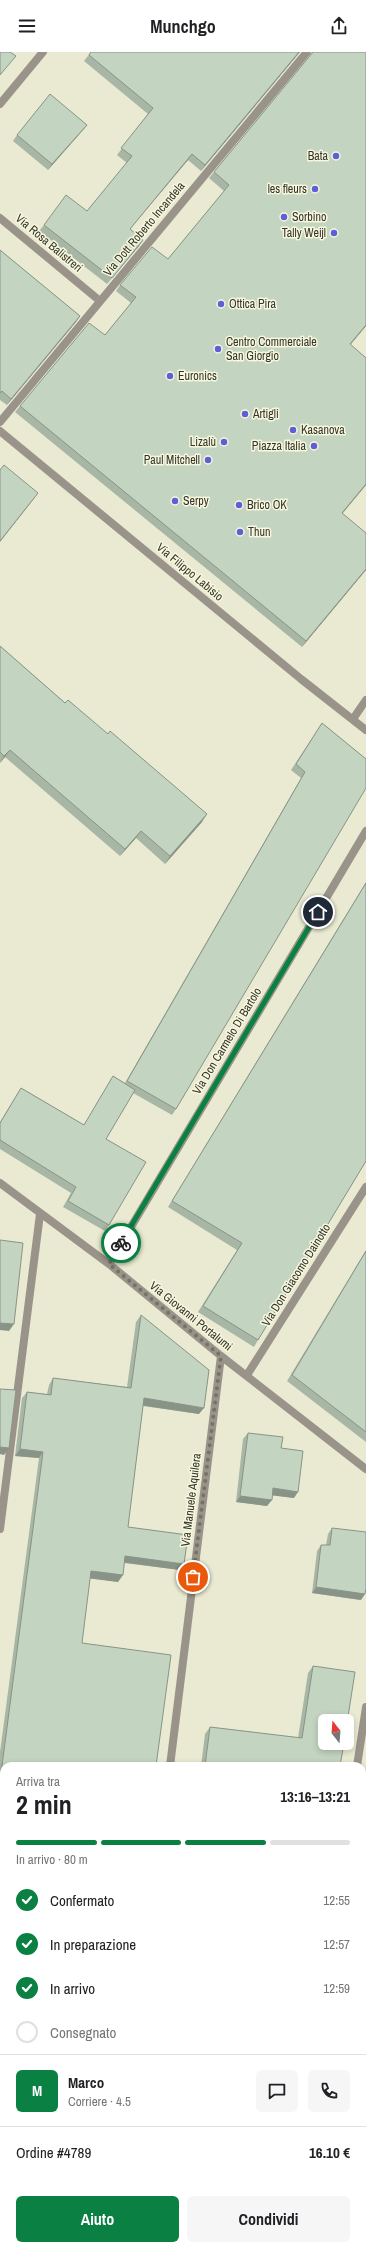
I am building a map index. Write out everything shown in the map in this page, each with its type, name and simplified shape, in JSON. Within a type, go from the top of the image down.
[{"type":"street","points":[[0,104],[42,52]]},
{"type":"street","name":"Via Dott Roberto Incandela","points":[[0,422],[306,52]]},
{"type":"street","name":"Via Rosa Balistreri","points":[[0,218],[100,301]]},
{"type":"street","name":"Via Filippo Labisio","points":[[0,431],[295,675],[366,730]]},
{"type":"street","points":[[353,719],[366,700]]},
{"type":"street","name":"Via Don Carmelo Di Bartolo","points":[[109,1264],[366,831]]},
{"type":"street","name":"Via Giovanni Portalumi","points":[[0,1183],[109,1264],[221,1356],[366,1469]]},
{"type":"street","name":"Via Don Giacomo Dainotto","points":[[247,1375],[366,1187]]},
{"type":"street","points":[[0,1528],[40,1214]]},
{"type":"street","name":"Via Manuele Aquilera","points":[[170,1762],[221,1356]]},
{"type":"street","points":[[358,1762],[366,1707]]},
{"type":"building","points":[[0,52],[10,52],[16,56],[0,75]]},
{"type":"building","points":[[91,52],[299,52],[205,165],[192,154],[130,229],[143,240],[112,278],[44,225],[66,195],[87,211],[132,156],[121,148],[153,108],[89,55]]},
{"type":"building","name":"Centro Commerciale San Giorgio","points":[[313,52],[366,52],[366,325],[350,344],[366,358],[366,484],[342,513],[366,533],[366,569],[306,641],[20,406],[89,323],[105,335],[136,297],[120,285],[152,247],[168,259],[229,185],[214,172]]},
{"type":"building","points":[[50,94],[87,125],[52,164],[17,135]]},
{"type":"building","points":[[0,250],[80,316],[11,399],[2,391],[0,393]]},
{"type":"building","points":[[4,465],[38,493],[0,541],[0,470]]},
{"type":"building","points":[[0,646],[65,703],[68,700],[108,734],[110,731],[207,814],[170,856],[141,831],[125,849],[10,750],[4,756],[0,752]]},
{"type":"building","points":[[322,723],[366,759],[366,788],[176,1109],[127,1081],[305,772],[296,764]]},
{"type":"building","points":[[366,883],[366,1161],[258,1340],[203,1306],[242,1243],[172,1201]]},
{"type":"building","points":[[113,1076],[135,1090],[106,1139],[146,1162],[109,1225],[68,1201],[76,1187],[0,1140],[0,1123],[21,1088],[84,1125]]},
{"type":"building","points":[[0,1240],[23,1243],[14,1324],[0,1323]]},
{"type":"building","points":[[366,1251],[366,1432],[292,1375]]},
{"type":"building","points":[[141,1315],[209,1370],[204,1408],[144,1398],[128,1527],[188,1535],[184,1564],[125,1556],[123,1575],[91,1571],[82,1643],[171,1655],[157,1762],[2,1762],[43,1452],[20,1449],[27,1392],[51,1395],[53,1378],[131,1388]]},
{"type":"building","points":[[0,1389],[16,1390],[9,1448],[0,1447]]},
{"type":"building","points":[[248,1433],[283,1437],[281,1448],[303,1451],[298,1492],[273,1488],[272,1500],[240,1496]]},
{"type":"building","points":[[332,1528],[366,1532],[365,1594],[316,1587],[321,1545],[330,1545]]},
{"type":"building","points":[[313,1666],[355,1672],[348,1714],[318,1714],[318,1750],[343,1750],[341,1762],[206,1762],[210,1727],[302,1738]]},
{"type":"way so far","points":[[121,1243],[109,1264],[221,1356],[193,1577]]},
{"type":"place","name":"Bata","points":[[336,156]]},
{"type":"place","name":"les fleurs","points":[[315,189]]},
{"type":"place","name":"Sorbino","points":[[284,217]]},
{"type":"place","name":"Tally Weijl","points":[[334,233]]},
{"type":"place","name":"Ottica Pira","points":[[221,304]]},
{"type":"place","name":"Centro Commerciale San Giorgio","points":[[218,349]]},
{"type":"place","name":"Euronics","points":[[170,376]]},
{"type":"place","name":"Artigli","points":[[245,414]]},
{"type":"place","name":"Kasanova","points":[[293,430]]},
{"type":"place","name":"Lizalù","points":[[224,442]]},
{"type":"place","name":"Piazza Italia","points":[[314,446]]},
{"type":"place","name":"Paul Mitchell","points":[[208,460]]},
{"type":"place","name":"Serpy","points":[[175,501]]},
{"type":"place","name":"Brico OK","points":[[239,505]]},
{"type":"place","name":"Thun","points":[[240,532]]},
{"type":"route","points":[[121,1243],[318,912]]}]
